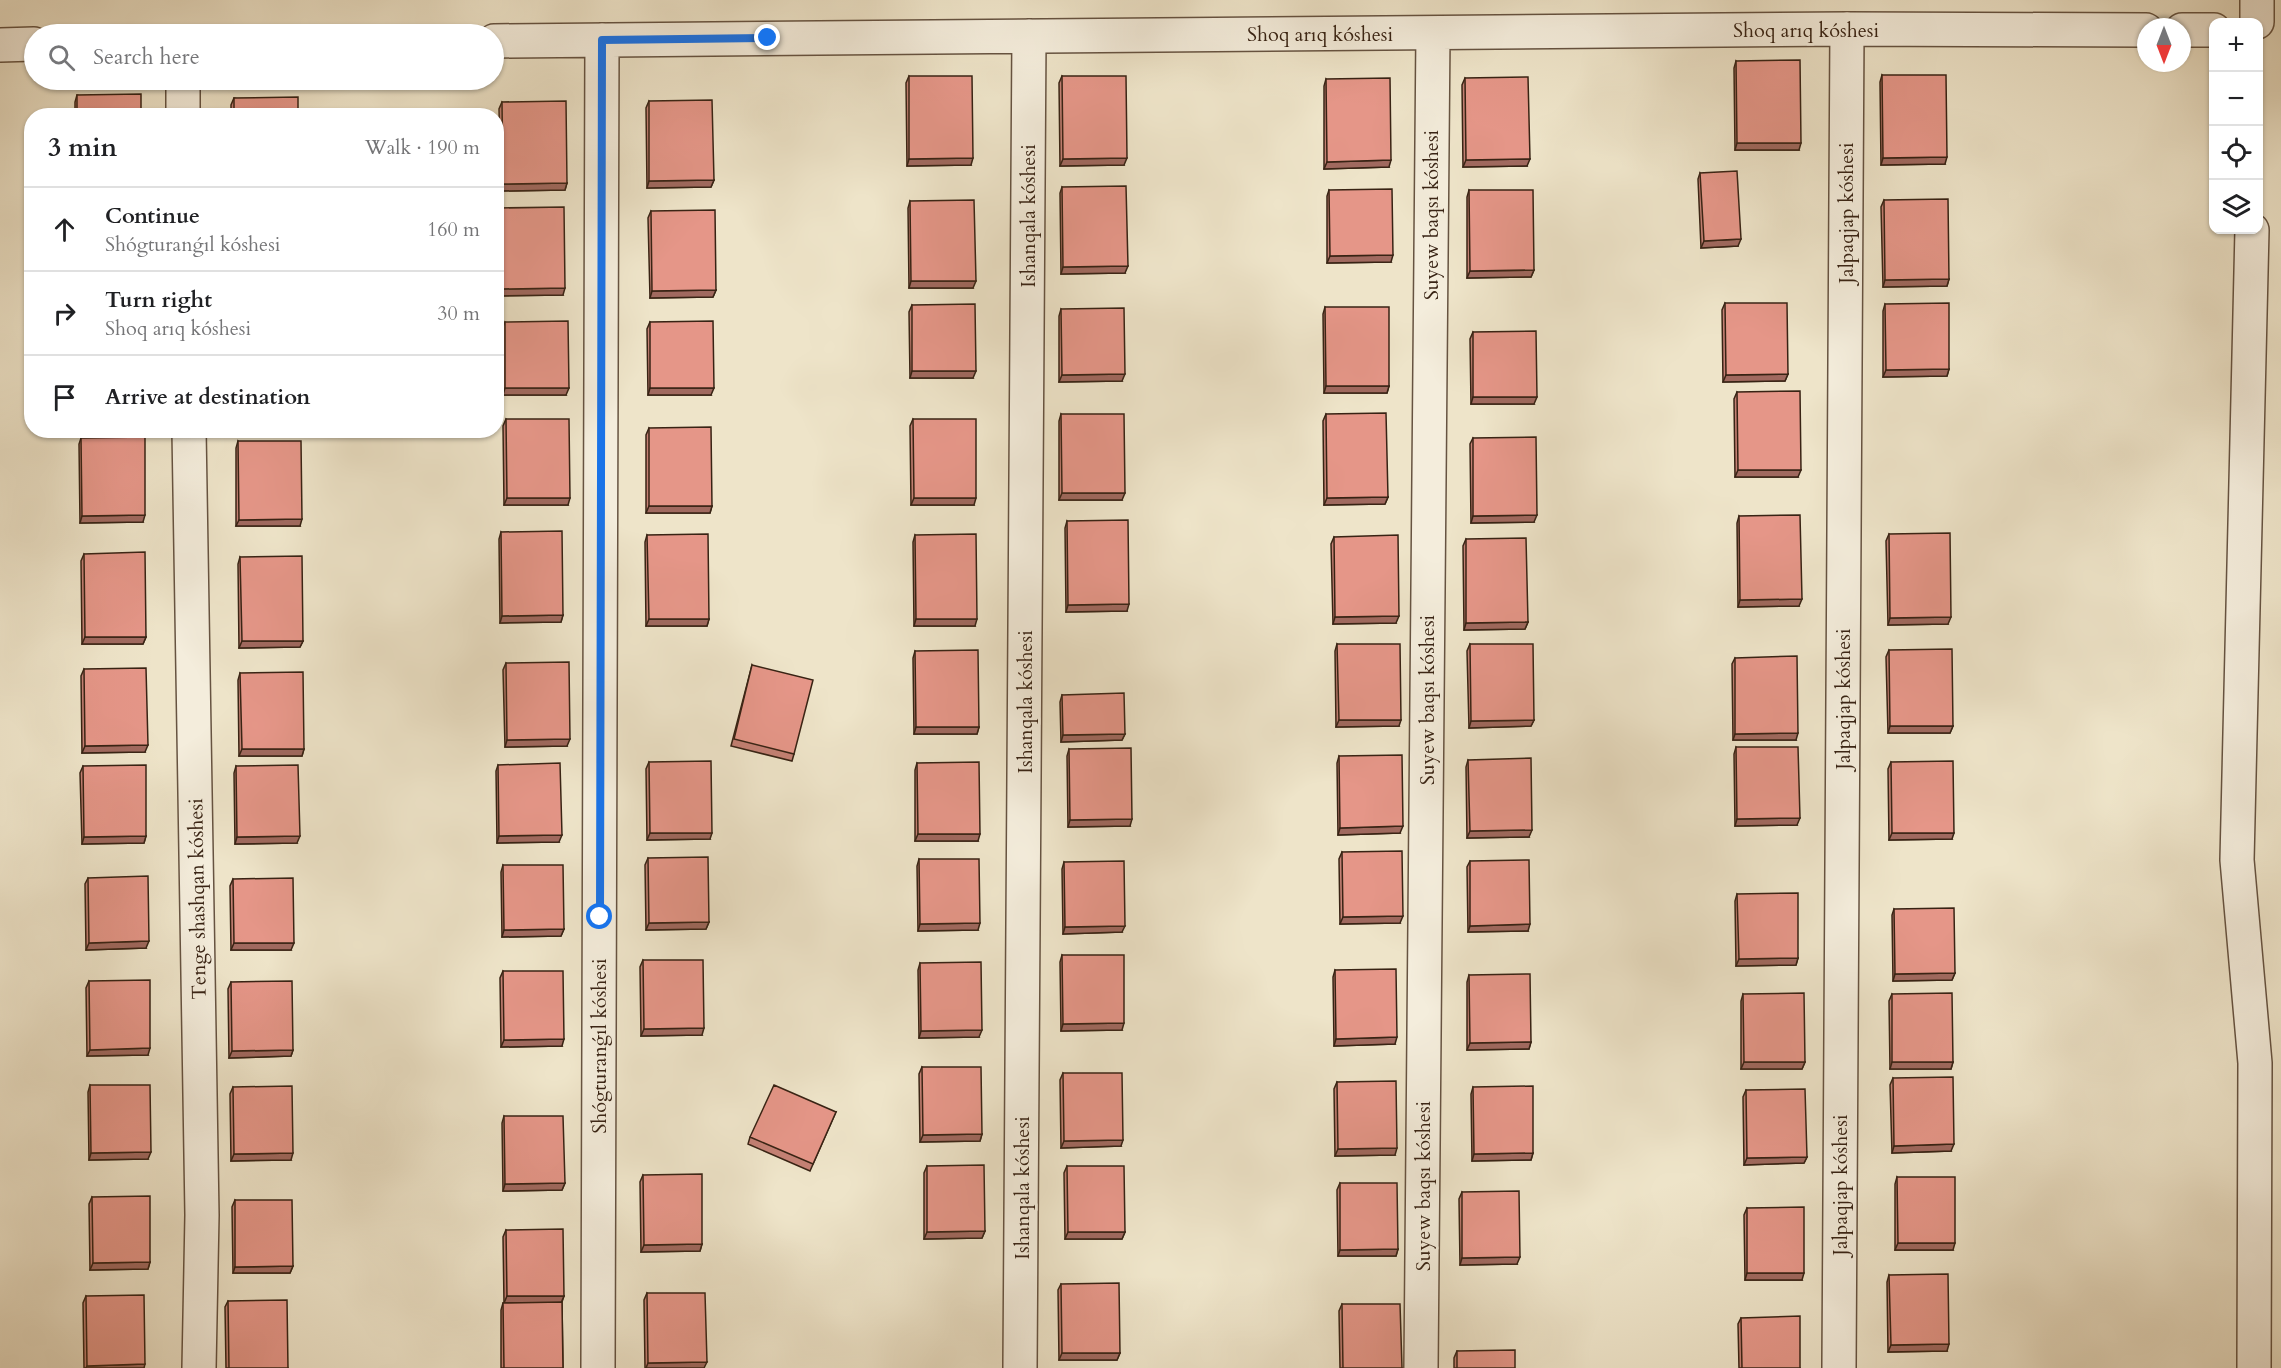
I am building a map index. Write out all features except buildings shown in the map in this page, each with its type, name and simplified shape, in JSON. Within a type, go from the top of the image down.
[{"type":"street","points":[[2257,0],[2257,18]]},
{"type":"street","name":"Shoq arıq kóshesi","points":[[504,41],[1847,29],[2137,30]]},
{"type":"street","name":"Jalpaqjap kóshesi","points":[[1839,1368],[1847,29]]},
{"type":"street","points":[[2191,30],[2209,30]]},
{"type":"street","name":"Suyew baqsı kóshesi","points":[[1421,1368],[1433,33]]},
{"type":"street","name":"Ishanqala kóshesi","points":[[1020,1368],[1029,36]]},
{"type":"street","name":"Shógturanǵıl kóshesi","points":[[598,1368],[602,40]]},
{"type":"street","points":[[0,45],[24,44]]},
{"type":"street","points":[[183,90],[183,108]]},
{"type":"street","points":[[2252,234],[2237,860],[2255,1063],[2254,1368]]},
{"type":"street","name":"Tenge shashqan kóshesi","points":[[189,438],[202,1215],[200,1368]]},
{"type":"route","points":[[600,917],[602,40],[768,38]]}]
